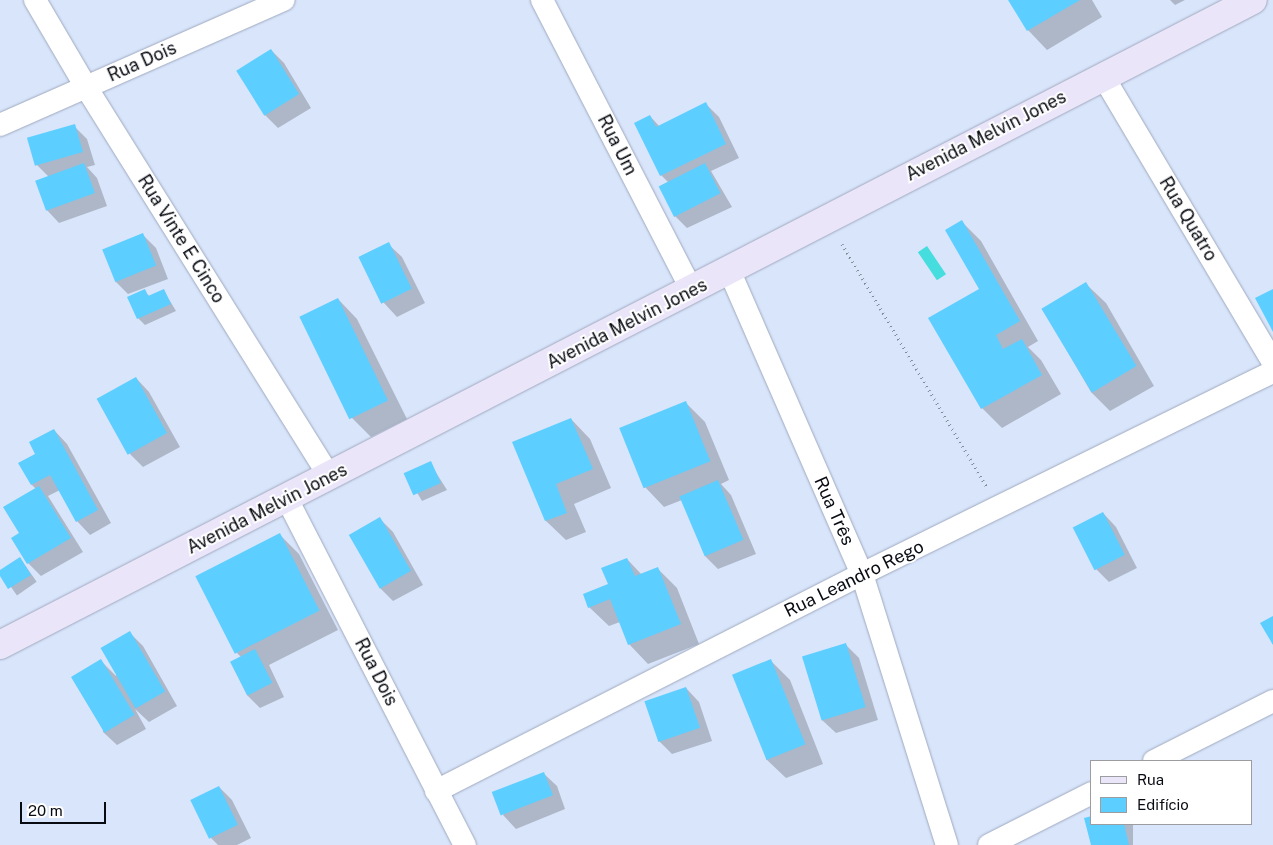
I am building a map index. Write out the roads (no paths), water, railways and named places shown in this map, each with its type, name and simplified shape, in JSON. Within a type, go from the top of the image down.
[{"type":"main road","name":"Avenida Melvin Jones","points":[[0,645],[330,477],[692,290],[826,218],[1253,0]]},
{"type":"street","name":"Rua Vinte E Cinco","points":[[35,0],[86,87],[330,477]]},
{"type":"street","name":"Rua Dois","points":[[0,125],[284,0]]},
{"type":"street","name":"Rua Um","points":[[542,0],[692,290]]},
{"type":"street","name":"Rua Quatro","points":[[1103,76],[1273,362]]},
{"type":"street","name":"Rua Três","points":[[729,270],[862,574],[947,845]]},
{"type":"street","name":"Rua Leandro Rego","points":[[436,791],[862,574],[1273,372]]},
{"type":"street","name":"Rua Dois","points":[[287,499],[465,845]]},
{"type":"street","points":[[1156,760],[1273,701]]},
{"type":"street","points":[[989,845],[1090,794]]}]
